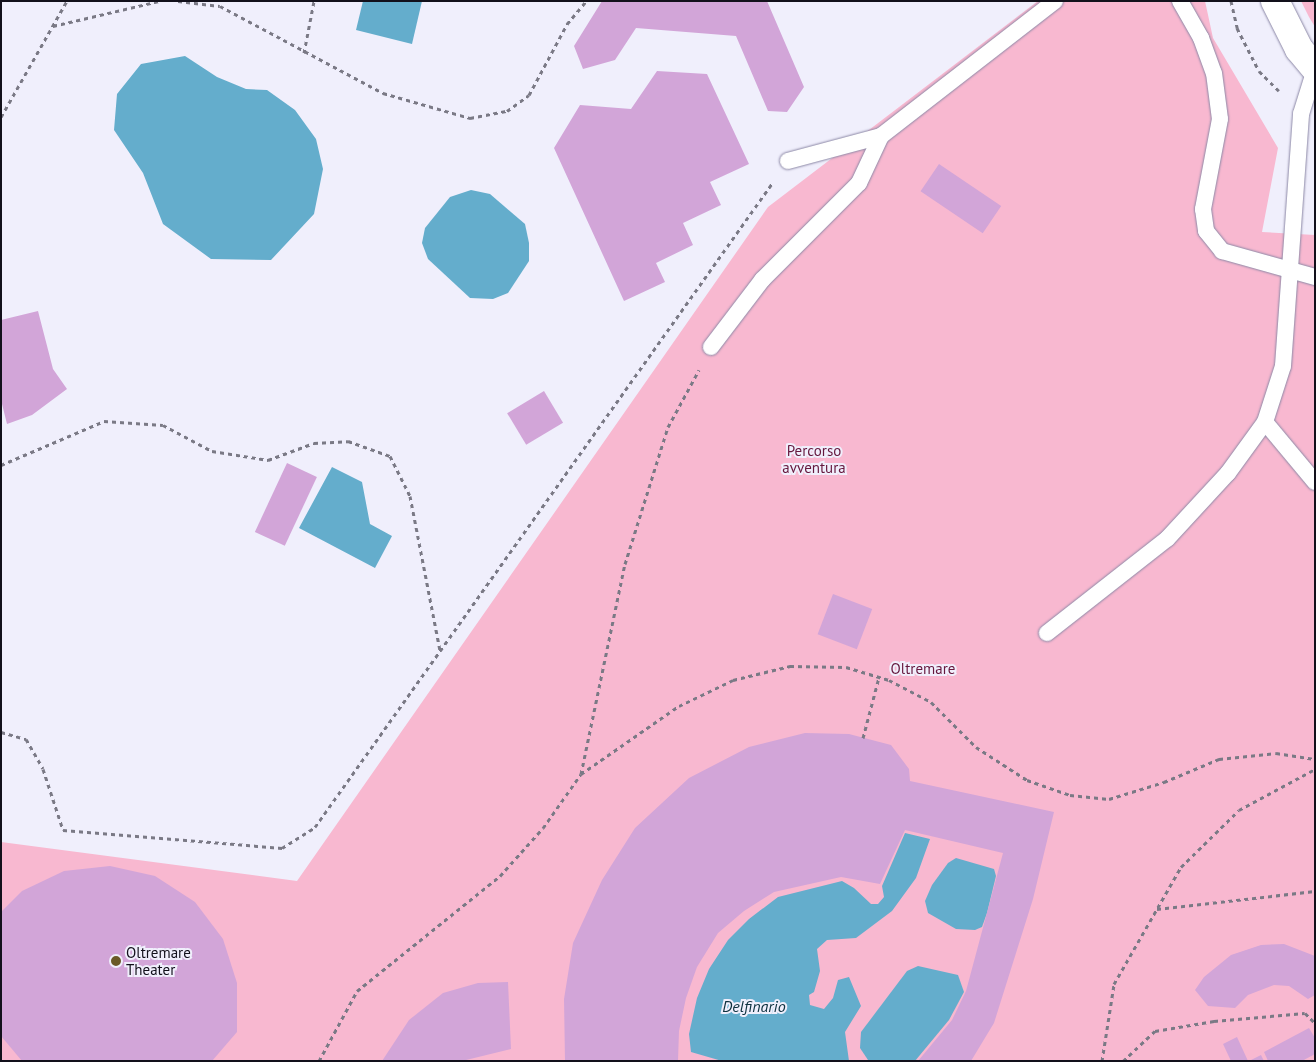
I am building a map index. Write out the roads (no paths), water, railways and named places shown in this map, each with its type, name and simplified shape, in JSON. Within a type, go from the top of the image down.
[{"type":"main road","points":[[1274,1],[1299,49],[1315,68]]},
{"type":"lane","points":[[788,161],[880,136],[1055,1]]},
{"type":"lane","points":[[1180,1],[1201,38],[1214,73],[1220,119],[1203,209],[1206,231],[1222,251],[1248,261],[1315,277]]},
{"type":"lane","points":[[1046,634],[1167,539],[1228,473],[1265,422],[1283,366],[1292,270],[1302,114],[1315,68]]},
{"type":"lane","points":[[711,347],[762,280],[859,183],[880,136]]},
{"type":"lane","points":[[1265,422],[1315,482]]},
{"type":"water","points":[[363,1],[422,1],[412,44],[356,30]]},
{"type":"water","points":[[185,56],[217,77],[246,89],[267,90],[295,110],[316,139],[323,169],[314,214],[271,260],[211,259],[163,224],[143,173],[114,130],[117,94],[141,64]]},
{"type":"water","points":[[471,190],[490,194],[525,224],[529,243],[529,261],[508,293],[493,299],[470,298],[428,259],[422,243],[425,228],[450,197]]},
{"type":"water","points":[[332,467],[362,482],[370,524],[392,536],[375,568],[299,528]]},
{"type":"water","name":"Delfinario","points":[[905,833],[930,839],[916,878],[892,911],[856,938],[827,940],[817,949],[820,971],[814,992],[809,995],[810,1005],[824,1009],[833,998],[838,980],[849,977],[861,1006],[845,1032],[849,1061],[722,1061],[691,1052],[689,1034],[697,998],[709,969],[728,940],[749,919],[778,897],[842,881],[854,888],[871,904],[878,904],[884,897],[882,886]]},
{"type":"water","points":[[956,858],[994,869],[996,876],[982,927],[975,930],[956,929],[928,913],[925,901],[932,885],[948,863]]},
{"type":"water","points":[[918,966],[958,975],[964,992],[949,1020],[915,1061],[868,1060],[860,1048],[861,1032],[907,971]]},
{"type":"place","name":"Oltremare Theater","points":[[116,961]]},
{"type":"park label","name":"Percorso avventura","points":[[814,458]]},
{"type":"park label","name":"Oltremare","points":[[923,669]]}]
